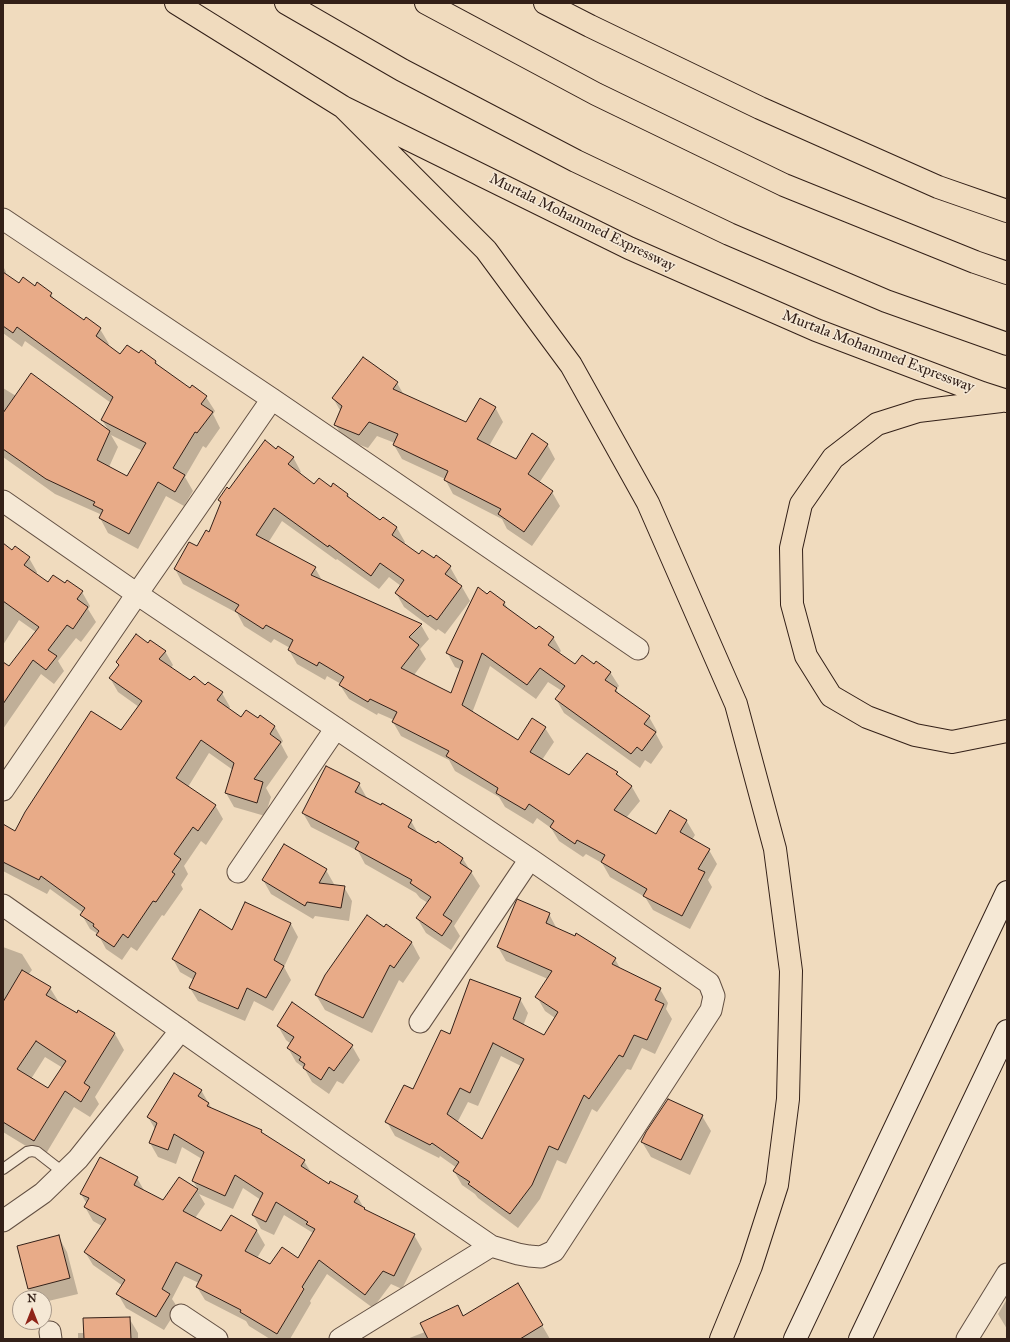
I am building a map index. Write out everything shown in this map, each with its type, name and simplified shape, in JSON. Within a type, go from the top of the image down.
[{"type":"highway","name":"Murtala Mohammed Expressway","points":[[176,3],[343,107],[629,248],[816,330],[982,393],[1007,401]]},
{"type":"highway","points":[[286,3],[416,77],[576,161],[722,230],[886,301],[1007,344]]},
{"type":"highway","points":[[426,3],[596,94],[784,185],[975,262],[1007,273]]},
{"type":"highway","points":[[545,3],[760,108],[938,187],[1007,211]]},
{"type":"highway","points":[[343,107],[486,250],[571,365],[648,502],[736,704],[775,849],[791,971],[788,1092],[777,1185],[751,1266],[721,1339]]},
{"type":"highway","points":[[1007,401],[918,410],[877,424],[833,458],[801,504],[791,548],[792,604],[806,656],[831,696],[868,717],[915,735],[952,742],[1007,731]]},
{"type":"main road","points":[[795,1339],[1007,892]]},
{"type":"main road","points":[[860,1339],[1007,1032]]},
{"type":"street","points":[[3,219],[272,399],[638,649]]},
{"type":"street","points":[[3,790],[272,399]]},
{"type":"street","points":[[3,501],[137,594],[530,859],[709,983],[714,996],[711,1010],[554,1251],[540,1257],[518,1254],[491,1246],[344,1146],[3,905]]},
{"type":"street","points":[[238,872],[336,728]]},
{"type":"street","points":[[420,1022],[530,859]]},
{"type":"street","points":[[3,1220],[43,1193],[78,1159],[181,1030]]},
{"type":"street","points":[[340,1339],[491,1246]]},
{"type":"street","points":[[967,1339],[1007,1274]]},
{"type":"street","points":[[181,1315],[217,1339]]},
{"type":"lane","points":[[3,1169],[27,1152],[32,1151],[37,1152],[64,1173]]},
{"type":"building","points":[[3,272],[19,283],[23,277],[35,286],[37,282],[52,293],[50,296],[84,320],[86,317],[101,328],[96,336],[120,354],[127,345],[139,353],[141,350],[156,361],[155,363],[190,388],[192,385],[207,396],[201,404],[213,412],[197,433],[195,432],[173,468],[185,475],[175,492],[158,482],[129,534],[99,518],[103,510],[93,505],[95,502],[46,479],[3,449],[3,413],[31,373],[110,431],[97,460],[127,476],[146,443],[101,420],[113,397],[17,327],[13,333],[3,326]]},
{"type":"building","points":[[363,357],[398,382],[393,389],[466,422],[480,398],[496,407],[477,439],[516,459],[532,433],[548,444],[528,474],[553,491],[524,532],[498,514],[501,509],[444,480],[448,471],[393,445],[398,434],[369,422],[359,435],[334,425],[342,406],[332,398]]},
{"type":"building","points":[[265,440],[276,449],[278,446],[294,457],[288,464],[314,484],[319,478],[331,487],[333,483],[348,494],[347,496],[380,520],[383,517],[397,527],[392,535],[419,554],[422,550],[434,558],[436,555],[451,566],[445,574],[462,586],[437,620],[430,615],[428,617],[395,593],[404,580],[380,563],[371,576],[329,545],[328,547],[274,508],[256,535],[316,567],[311,575],[422,624],[409,637],[419,645],[401,668],[451,693],[463,661],[446,653],[478,587],[487,594],[490,591],[505,602],[503,605],[536,629],[539,626],[554,637],[548,645],[575,664],[582,655],[594,664],[596,661],[611,672],[605,680],[617,688],[615,691],[650,716],[644,724],[656,732],[642,751],[637,747],[631,754],[555,699],[565,686],[540,668],[527,685],[482,653],[462,705],[518,740],[532,718],[546,727],[530,752],[569,775],[587,753],[618,772],[616,774],[632,786],[614,810],[656,834],[670,810],[687,820],[680,832],[710,849],[698,869],[705,872],[682,916],[643,896],[647,889],[601,862],[605,855],[577,840],[575,844],[550,827],[554,821],[529,804],[525,810],[496,793],[498,788],[446,756],[449,751],[392,722],[397,712],[370,699],[368,702],[339,685],[344,677],[319,662],[317,666],[288,650],[293,640],[266,625],[263,629],[235,611],[239,605],[174,569],[189,542],[197,546],[206,530],[209,532],[221,502],[218,500],[227,487],[229,489]]},
{"type":"building","points":[[3,543],[12,550],[15,546],[30,557],[24,565],[48,582],[53,575],[65,583],[67,580],[83,591],[77,599],[88,607],[73,629],[67,625],[48,650],[57,656],[46,670],[33,660],[3,704],[3,662],[9,666],[39,627],[3,601]]},
{"type":"building","points":[[136,634],[148,643],[150,640],[166,651],[159,659],[190,680],[194,676],[205,685],[208,682],[223,692],[217,700],[241,717],[246,710],[258,718],[260,715],[275,726],[270,734],[281,742],[254,779],[263,782],[257,803],[225,793],[234,763],[201,740],[176,778],[216,805],[198,831],[193,827],[174,854],[181,859],[172,872],[175,874],[156,902],[153,901],[128,938],[123,934],[114,947],[96,935],[99,931],[93,926],[94,924],[80,915],[85,908],[41,876],[39,880],[3,862],[3,824],[15,831],[25,812],[91,711],[121,730],[142,701],[109,678],[119,665],[116,662]]},
{"type":"building","points":[[326,766],[360,783],[355,792],[381,805],[382,803],[412,820],[408,827],[436,843],[438,841],[463,858],[460,863],[472,871],[443,915],[452,921],[442,936],[416,918],[431,897],[410,883],[412,880],[355,849],[359,842],[302,813]]},
{"type":"building","points":[[284,844],[327,869],[319,883],[345,886],[341,908],[307,902],[305,906],[262,880]]},
{"type":"building","points":[[517,899],[550,913],[546,923],[575,936],[576,933],[616,958],[612,964],[661,988],[655,1000],[664,1004],[647,1040],[634,1035],[623,1057],[619,1055],[589,1099],[584,1095],[558,1150],[549,1146],[532,1185],[510,1214],[468,1184],[470,1182],[453,1171],[459,1162],[432,1143],[430,1145],[385,1122],[404,1085],[413,1089],[441,1030],[450,1034],[470,979],[521,998],[513,1019],[544,1035],[558,1012],[535,997],[552,971],[497,947]],"holes":[[[493,1043],[524,1059],[482,1139],[447,1114],[460,1088],[470,1093]]]},
{"type":"building","points":[[245,902],[291,923],[274,960],[284,966],[266,998],[247,988],[238,1009],[189,988],[196,973],[172,959],[200,909],[232,930]]},
{"type":"building","points":[[367,915],[384,927],[386,924],[412,942],[394,968],[390,965],[363,1018],[315,995],[325,975]]},
{"type":"building","points":[[22,970],[51,987],[46,995],[77,1013],[78,1010],[115,1033],[84,1083],[90,1087],[81,1102],[65,1091],[34,1141],[3,1122],[3,1002]],"holes":[[[36,1041],[66,1061],[48,1088],[17,1069]]]},
{"type":"building","points":[[292,1002],[353,1045],[334,1071],[329,1067],[321,1080],[303,1068],[305,1064],[299,1060],[301,1057],[287,1048],[294,1037],[277,1026]]},
{"type":"building","points":[[174,1073],[202,1090],[198,1096],[209,1103],[207,1106],[262,1130],[261,1132],[305,1160],[301,1166],[329,1184],[330,1181],[358,1196],[354,1202],[365,1208],[364,1209],[415,1234],[394,1276],[383,1271],[365,1295],[319,1260],[302,1287],[304,1289],[277,1334],[240,1312],[241,1310],[196,1287],[202,1275],[176,1262],[162,1289],[170,1294],[156,1317],[116,1294],[125,1280],[84,1252],[106,1219],[84,1207],[89,1198],[80,1194],[100,1157],[138,1177],[134,1185],[163,1200],[179,1177],[198,1189],[183,1211],[221,1231],[231,1215],[257,1230],[245,1251],[270,1264],[282,1247],[298,1258],[315,1229],[306,1224],[308,1222],[276,1202],[266,1222],[252,1215],[263,1193],[235,1175],[225,1196],[192,1181],[204,1152],[174,1134],[168,1150],[149,1143],[157,1123],[147,1117]]},
{"type":"building","points":[[668,1099],[703,1115],[681,1160],[641,1142]]},
{"type":"building","points":[[59,1235],[70,1278],[28,1289],[17,1246]]},
{"type":"building","points":[[518,1283],[543,1325],[520,1339],[428,1339],[420,1323],[458,1305],[463,1316]]},
{"type":"building","points":[[130,1317],[131,1339],[84,1339],[83,1318]]}]
